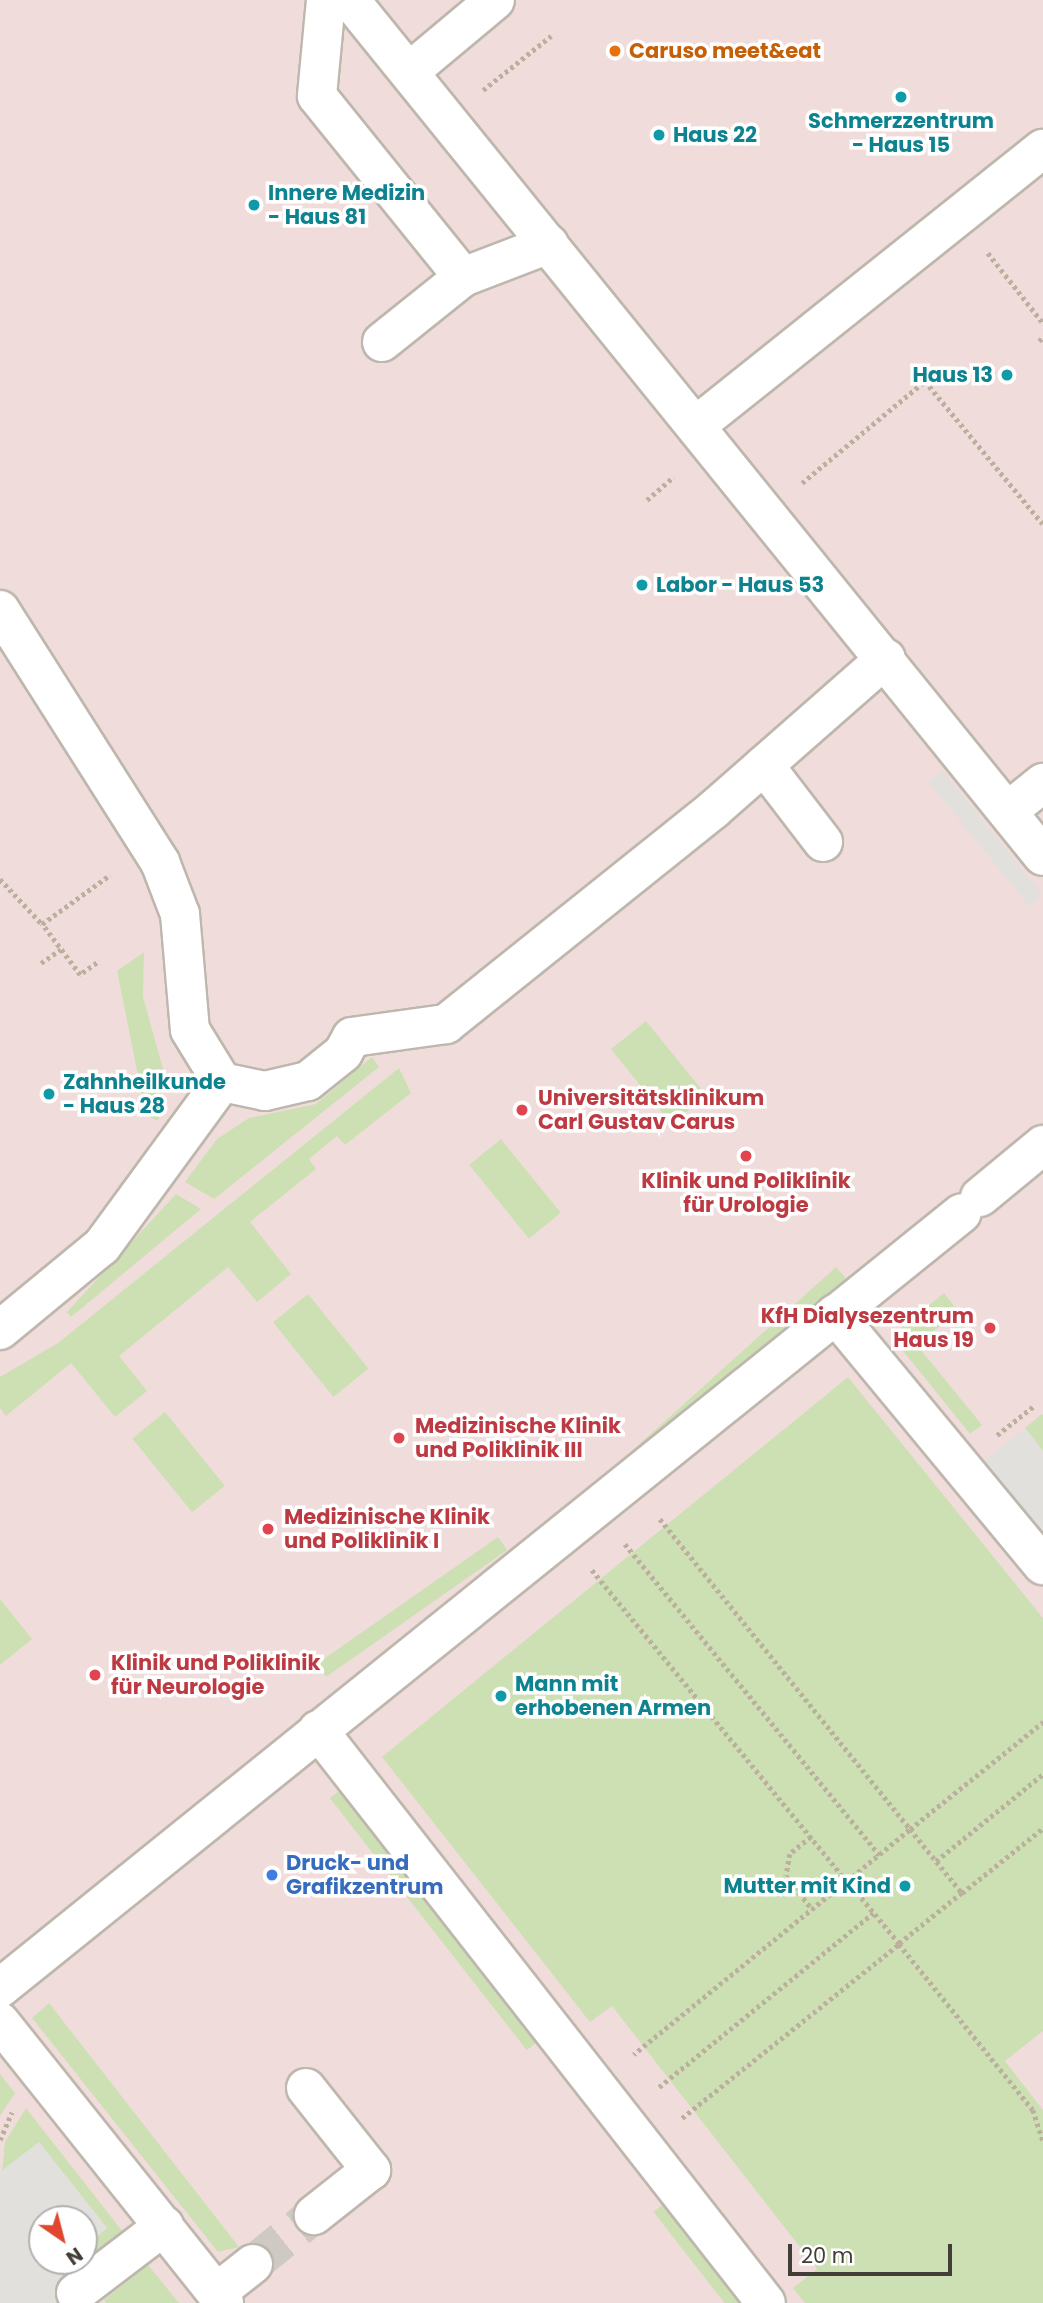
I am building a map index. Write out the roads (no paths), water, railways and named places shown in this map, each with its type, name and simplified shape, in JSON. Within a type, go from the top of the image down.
[{"type":"street","points":[[326,0],[317,96],[463,277]]},
{"type":"street","points":[[349,0],[769,510],[1043,856]]},
{"type":"street","points":[[409,72],[495,0]]},
{"type":"street","points":[[698,424],[957,214],[1043,149]]},
{"type":"street","points":[[382,342],[463,277],[550,244]]},
{"type":"street","points":[[0,610],[160,862],[180,914],[190,1030],[222,1082],[265,1091],[308,1081],[343,1053],[352,1037],[446,1024],[764,765],[886,658]]},
{"type":"street","points":[[764,765],[823,842]]},
{"type":"street","points":[[1008,811],[1043,783]]},
{"type":"street","points":[[0,1330],[102,1246],[222,1082]]},
{"type":"street","points":[[0,1988],[1043,1145]]},
{"type":"street","points":[[835,1314],[1043,1566]]},
{"type":"street","points":[[318,1730],[766,2303]]},
{"type":"street","points":[[0,2022],[220,2298],[253,2264]]},
{"type":"street","points":[[306,2088],[370,2170],[314,2215]]},
{"type":"street","points":[[76,2292],[164,2226]]},
{"type":"tunnel","points":[[253,2264],[314,2215]]},
{"type":"place","name":"Caruso meet&eat","points":[[615,51]]},
{"type":"place","name":"Schmerzzentrum - Haus 15","points":[[901,97]]},
{"type":"place","name":"Haus 22","points":[[659,135]]},
{"type":"place","name":"Innere Medizin - Haus 81","points":[[254,205]]},
{"type":"place","name":"Haus 13","points":[[1007,375]]},
{"type":"place","name":"Labor - Haus 53","points":[[642,585]]},
{"type":"place","name":"Zahnheilkunde - Haus 28","points":[[49,1094]]},
{"type":"place","name":"Universitätsklinikum Carl Gustav Carus","points":[[522,1110]]},
{"type":"place","name":"Klinik und Poliklinik für Urologie","points":[[746,1156]]},
{"type":"place","name":"KfH Dialysezentrum Haus 19","points":[[990,1328]]},
{"type":"place","name":"Medizinische Klinik und Poliklinik III","points":[[399,1438]]},
{"type":"place","name":"Medizinische Klinik und Poliklinik I","points":[[268,1529]]},
{"type":"place","name":"Klinik und Poliklinik für Neurologie","points":[[95,1675]]},
{"type":"place","name":"Mann mit erhobenen Armen","points":[[501,1696]]},
{"type":"place","name":"Druck- und Grafikzentrum","points":[[272,1875]]},
{"type":"place","name":"Mutter mit Kind","points":[[905,1886]]}]
